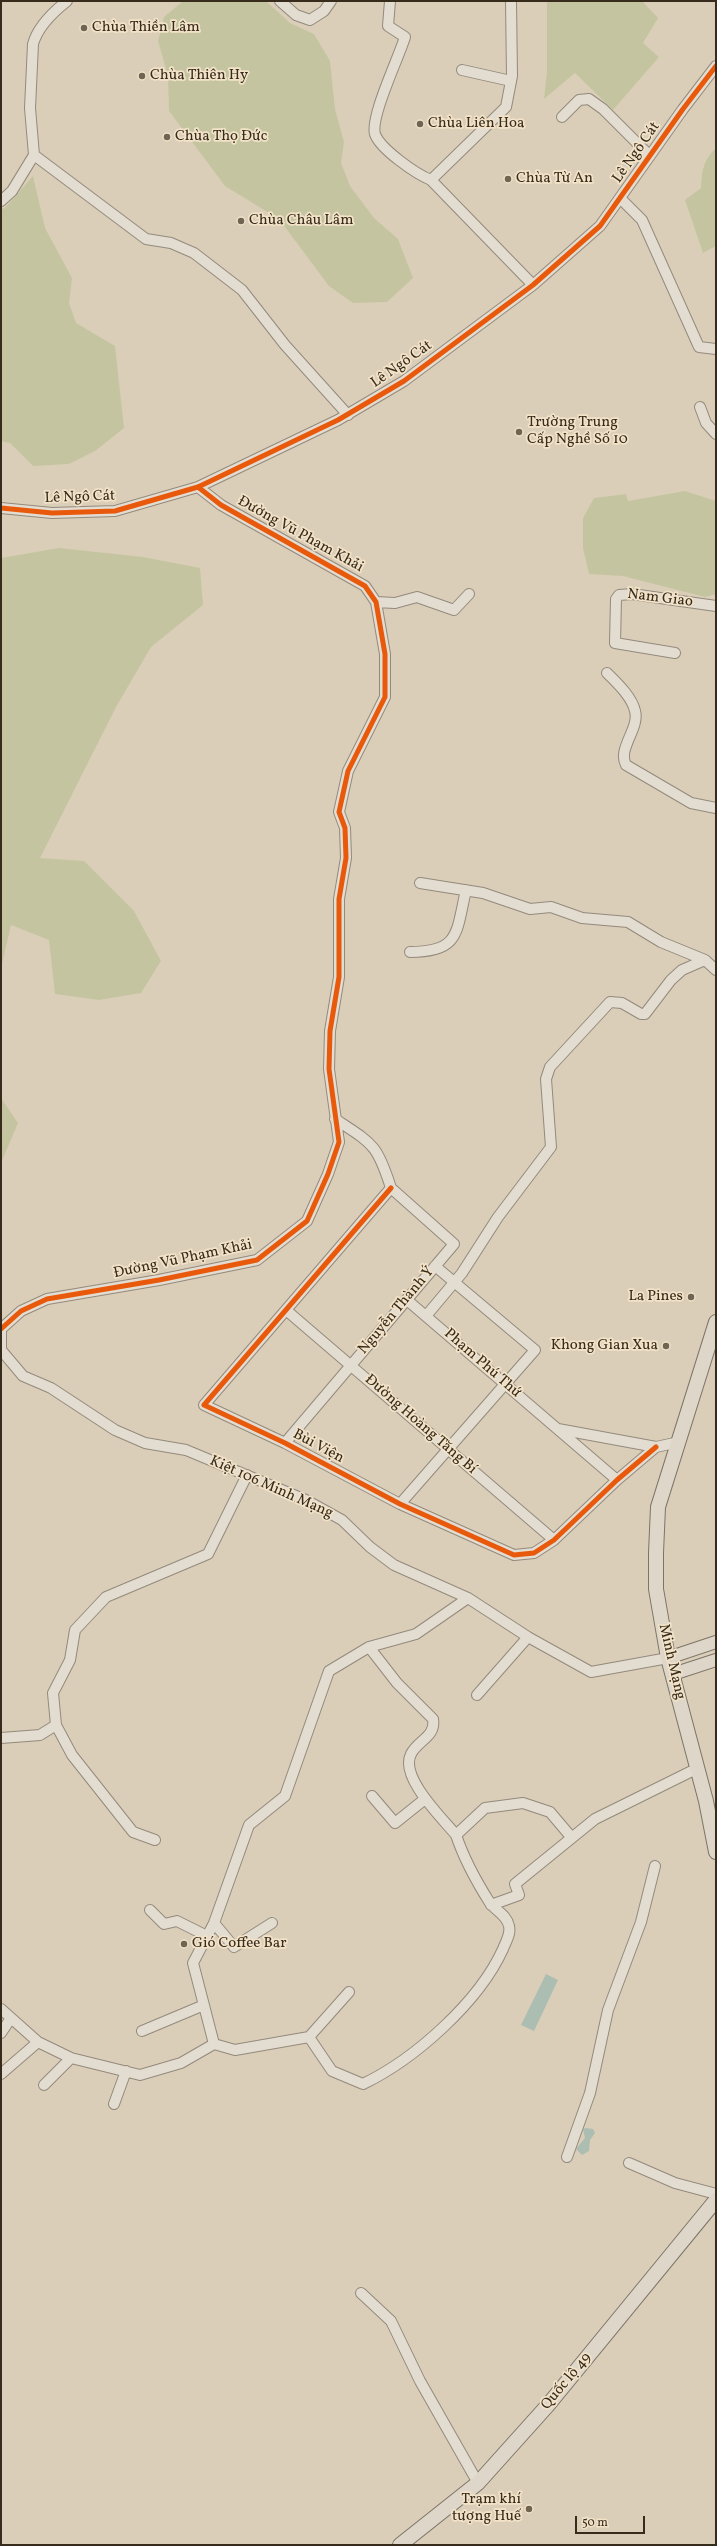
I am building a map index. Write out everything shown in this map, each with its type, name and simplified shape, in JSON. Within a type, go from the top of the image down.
[{"type":"highway","points":[[679,1442],[716,1322]]},
{"type":"highway","name":"Minh Mạng","points":[[679,1442],[658,1507],[656,1589],[668,1658],[712,1813],[716,1852]]},
{"type":"highway","name":"Quốc lộ 49","points":[[400,2545],[478,2483],[548,2405],[716,2200]]},
{"type":"main road","points":[[668,1658],[716,1642]]},
{"type":"main road","points":[[673,1674],[716,1660]]},
{"type":"street","points":[[1,201],[12,191],[34,155],[30,108],[33,44],[36,34],[67,1]]},
{"type":"street","points":[[280,1],[296,15],[310,20],[324,11],[331,1]]},
{"type":"street","points":[[390,1],[388,26],[406,37],[376,118],[375,133],[383,145],[405,164],[431,180],[533,285]]},
{"type":"street","points":[[431,180],[506,107],[511,81],[511,1]]},
{"type":"street","name":"Lê Ngô Cát","points":[[1,508],[52,513],[115,511],[198,487],[348,415],[404,381],[533,285],[600,226],[716,66]]},
{"type":"street","points":[[462,70],[511,81]]},
{"type":"street","points":[[562,117],[579,100],[589,99],[603,109],[650,156]]},
{"type":"street","points":[[34,155],[146,239],[171,243],[194,253],[242,290],[285,345],[348,415]]},
{"type":"street","points":[[620,198],[642,220],[699,347],[716,349]]},
{"type":"street","points":[[700,407],[706,423],[716,434]]},
{"type":"street","name":"Đường Vũ Phạm Khải","points":[[1,1328],[21,1311],[47,1299],[159,1280],[257,1260],[307,1221],[328,1174],[339,1142],[329,1069],[330,1031],[339,977],[339,899],[347,844],[345,828],[339,812],[348,771],[386,697],[385,654],[376,602],[365,586],[221,505],[198,487]]},
{"type":"street","points":[[376,602],[395,603],[417,597],[454,610],[469,594]]},
{"type":"street","name":"Nam Giao","points":[[675,653],[615,643],[616,599],[619,595],[632,594],[716,606]]},
{"type":"street","points":[[607,673],[633,704],[636,712],[624,757],[626,765],[691,803],[716,808]]},
{"type":"street","points":[[420,883],[466,890],[530,909],[551,908],[582,918],[628,922],[661,942],[704,960],[716,970]]},
{"type":"street","points":[[410,952],[434,952],[450,942],[457,928],[466,890]]},
{"type":"street","points":[[426,1316],[455,1282],[498,1217],[551,1147],[546,1079],[550,1067],[610,1002],[622,1003],[641,1014],[645,1014],[671,980],[682,970],[704,960]]},
{"type":"street","points":[[335,1119],[373,1146],[382,1159],[391,1188]]},
{"type":"street","name":"Nguyễn Thành Ý","points":[[285,1443],[454,1244],[391,1188]]},
{"type":"street","name":"Bùi Viện","points":[[391,1188],[204,1405],[285,1443],[400,1504],[514,1555],[534,1553],[554,1540],[618,1480],[656,1447]]},
{"type":"street","points":[[400,1504],[535,1350],[436,1266]]},
{"type":"street","name":"Phạm Phú Thứ","points":[[407,1300],[618,1480]]},
{"type":"street","name":"Đường Hoàng Tăng Bí","points":[[286,1310],[554,1540]]},
{"type":"street","name":"Kiệt 106 Minh Mạng","points":[[1,1328],[1,1350],[23,1376],[51,1388],[115,1430],[145,1443],[186,1450],[306,1500],[342,1520],[370,1547],[394,1565],[468,1598],[528,1637],[591,1672],[668,1658]]},
{"type":"street","name":"Phạm Phú Thứ","points":[[558,1429],[656,1447],[679,1442]]},
{"type":"street","points":[[155,1840],[133,1832],[72,1755],[56,1725],[53,1693],[70,1660],[75,1630],[106,1597],[208,1554],[247,1475]]},
{"type":"street","points":[[214,2044],[193,1963],[214,1923],[249,1825],[285,1796],[329,1671],[369,1647],[416,1634],[468,1598]]},
{"type":"street","points":[[477,1695],[528,1637]]},
{"type":"street","points":[[309,2037],[332,2071],[363,2084],[383,2074],[402,2061],[459,2010],[496,1965],[510,1932],[509,1924],[503,1915],[492,1904],[462,1854],[456,1835],[425,1799],[411,1773],[409,1764],[411,1754],[430,1734],[433,1719],[397,1682],[369,1647]]},
{"type":"street","points":[[1,1738],[40,1735],[56,1725]]},
{"type":"street","points":[[492,1904],[519,1895],[515,1884],[595,1819],[698,1768]]},
{"type":"street","points":[[372,1796],[395,1823],[425,1799]]},
{"type":"street","points":[[456,1835],[485,1808],[523,1803],[550,1812],[572,1838]]},
{"type":"street","points":[[567,2157],[590,2093],[608,2010],[640,1922],[655,1866]]},
{"type":"street","points":[[150,1910],[164,1924],[177,1921],[207,1936]]},
{"type":"street","points":[[214,1923],[234,1947],[272,1923]]},
{"type":"street","points":[[1,2009],[38,2042],[71,2058],[140,2074],[181,2062],[214,2044],[235,2050],[309,2037],[350,1992]]},
{"type":"street","points":[[142,2031],[204,2005]]},
{"type":"street","points":[[1,2033],[11,2018]]},
{"type":"street","points":[[1,2074],[38,2042]]},
{"type":"street","points":[[44,2085],[71,2058]]},
{"type":"street","points":[[114,2104],[126,2071]]},
{"type":"street","points":[[629,2163],[675,2183],[716,2194]]},
{"type":"street","points":[[361,2293],[391,2321],[420,2381],[478,2483]]},
{"type":"green space","points":[[183,1],[266,1],[290,23],[314,34],[330,61],[335,109],[344,142],[341,163],[350,186],[374,218],[398,239],[413,278],[387,302],[353,303],[329,286],[279,219],[225,186],[169,111],[168,76],[158,41],[164,17]]},
{"type":"green space","points":[[547,1],[642,1],[658,18],[643,43],[659,57],[613,110],[575,73],[544,99],[547,72]]},
{"type":"green space","points":[[716,148],[716,246],[703,253],[685,200],[701,188],[704,166],[708,157]]},
{"type":"green space","points":[[33,176],[45,228],[72,278],[69,303],[76,323],[115,346],[124,428],[95,451],[69,464],[33,466],[10,443],[1,441],[1,209],[5,208]]},
{"type":"green space","points":[[685,491],[716,501],[716,594],[705,597],[623,576],[589,574],[583,548],[583,518],[594,498],[626,494],[628,501]]},
{"type":"green space","points":[[59,548],[143,557],[200,568],[203,605],[151,647],[116,707],[40,858],[84,861],[134,911],[161,961],[141,993],[99,1000],[55,994],[49,940],[11,925],[1,968],[1,558]]},
{"type":"green space","points":[[1,1098],[18,1123],[1,1163]]},
{"type":"shaded area","points":[[546,1974],[558,1980],[534,2031],[521,2025]]},
{"type":"shaded area","points":[[583,2129],[593,2129],[595,2133],[590,2140],[589,2151],[582,2155],[576,2149],[585,2138]]},
{"type":"cycle path","points":[[1,508],[52,513],[115,511],[198,487],[338,420],[404,381],[533,285],[600,226],[683,109],[716,66]]},
{"type":"cycle path","points":[[1,1329],[21,1311],[47,1299],[159,1280],[257,1260],[307,1221],[328,1174],[339,1142],[329,1069],[330,1031],[339,977],[339,899],[346,858],[345,828],[339,812],[348,771],[385,697],[385,654],[376,602],[365,586],[221,505],[198,487]]},
{"type":"cycle path","points":[[391,1188],[204,1405],[285,1443],[400,1504],[514,1555],[534,1553],[554,1540],[617,1480],[656,1447]]},
{"type":"place","name":"Chùa Thiền Lâm","points":[[84,28]]},
{"type":"place","name":"Chùa Thiên Hy","points":[[142,76]]},
{"type":"place","name":"Chùa Liên Hoa","points":[[420,124]]},
{"type":"place","name":"Chùa Thọ Đức","points":[[167,137]]},
{"type":"place","name":"Chùa Từ An","points":[[508,179]]},
{"type":"place","name":"Chùa Châu Lâm","points":[[241,221]]},
{"type":"place","name":"Trường Trung Cấp Nghề Số 10","points":[[519,432]]},
{"type":"place","name":"La Pines","points":[[691,1297]]},
{"type":"place","name":"Khong Gian Xua","points":[[666,1346]]},
{"type":"place","name":"Gió Coffee Bar","points":[[184,1944]]},
{"type":"place","name":"Trạm khí tượng Huế","points":[[529,2509]]}]
